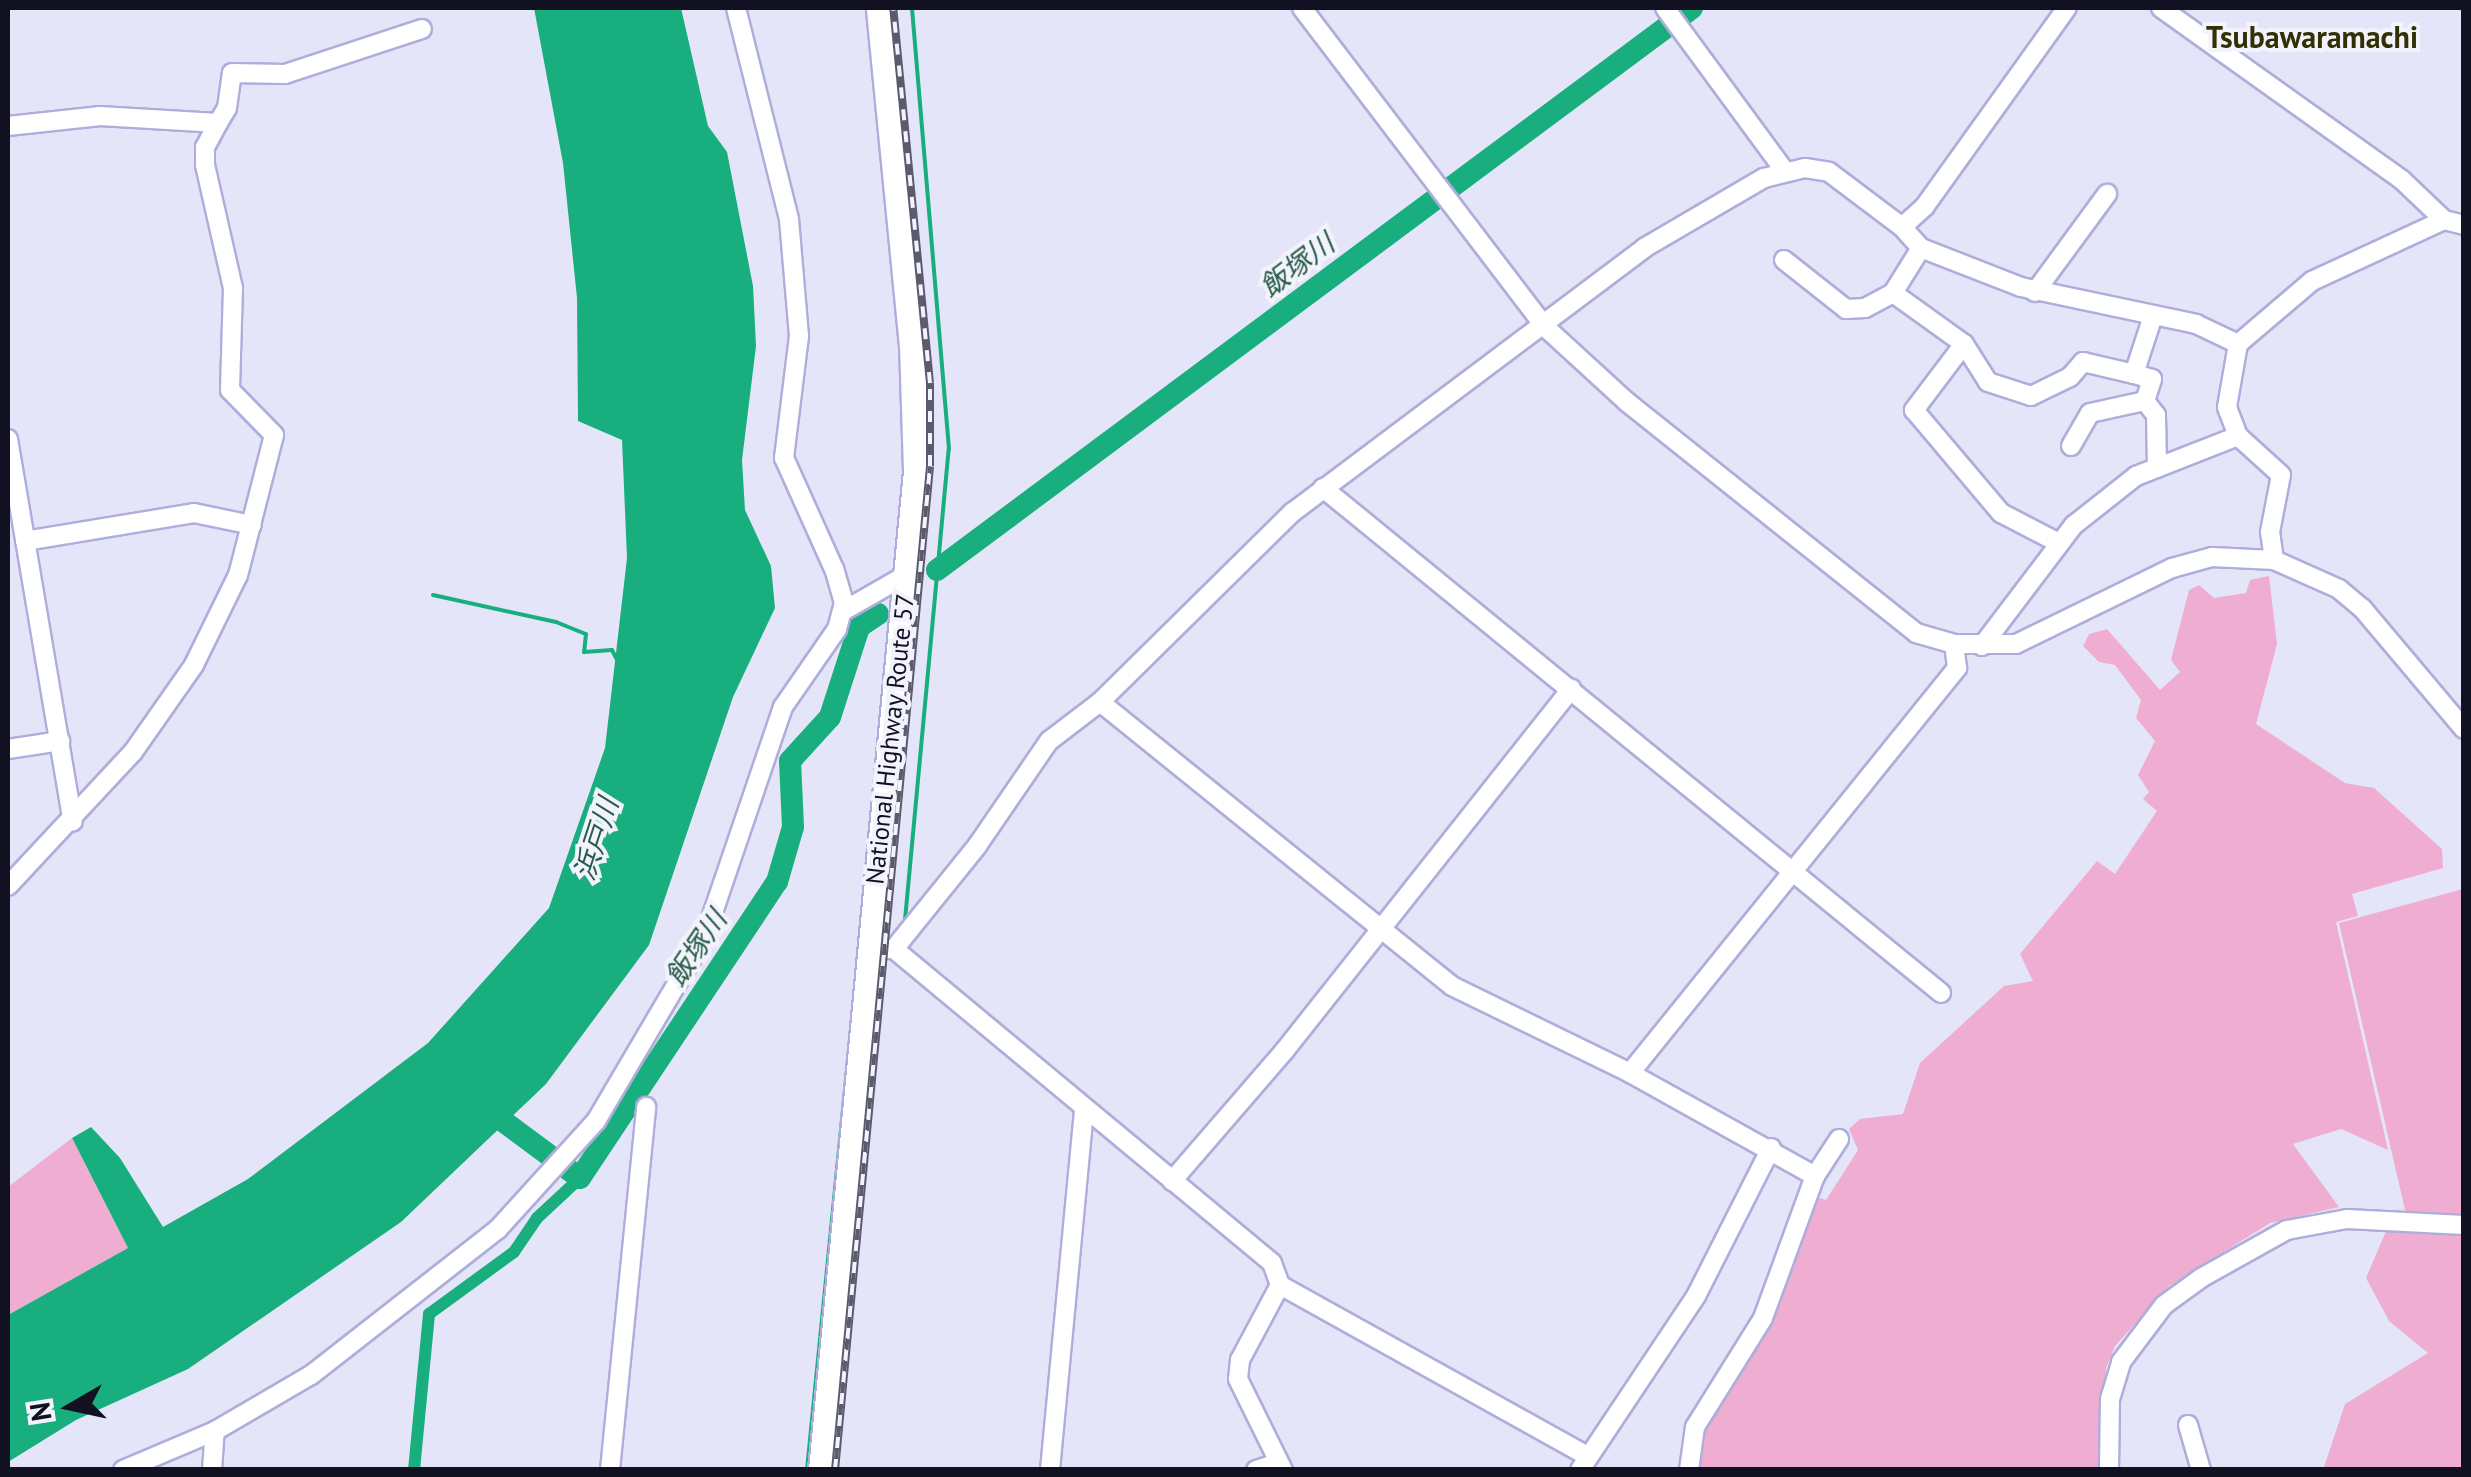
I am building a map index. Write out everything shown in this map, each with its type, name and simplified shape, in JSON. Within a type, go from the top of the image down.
[{"type":"highway","name":"National Highway Route 57","points":[[821,1470],[882,949],[916,410],[879,8]]},
{"type":"street","points":[[736,8],[789,219],[799,336],[784,458],[834,569],[844,611]]},
{"type":"street","points":[[1302,8],[1544,326],[1626,402],[1916,633],[1954,644],[1982,646],[2036,637],[2172,568],[2212,557],[2274,560],[2339,589],[2362,608],[2464,729]]},
{"type":"street","points":[[1902,227],[1924,206],[2066,8]]},
{"type":"street","points":[[2162,8],[2402,180],[2444,220],[2464,225]]},
{"type":"street","points":[[1672,16],[1784,170]]},
{"type":"street","points":[[8,886],[73,822],[194,665],[238,575],[252,525],[274,435],[230,390],[233,288],[205,146],[227,108],[232,73],[285,74],[422,29]]},
{"type":"street","points":[[8,126],[100,116],[218,123]]},
{"type":"street","points":[[1771,1148],[1696,1296],[1583,1462],[1280,1285],[1272,1263],[882,949],[978,846],[1020,778],[1049,741],[1100,702],[1255,545],[1323,488],[1644,248],[1784,170],[1829,172],[1902,227],[1921,248],[2035,292],[2196,324],[2238,344]]},
{"type":"street","points":[[2035,292],[2108,194]]},
{"type":"street","points":[[2274,560],[2270,532],[2281,476],[2238,436],[2226,407],[2238,344],[2312,281],[2444,220]]},
{"type":"street","points":[[1784,260],[1846,308],[1864,308],[1893,294],[1921,248]]},
{"type":"street","points":[[1893,294],[1964,344],[1988,382],[2031,396],[2070,378],[2083,362],[2152,378],[2145,401]]},
{"type":"street","points":[[2134,374],[2153,316]]},
{"type":"street","points":[[1964,344],[1914,410],[2001,513],[2057,542]]},
{"type":"street","points":[[2071,446],[2090,412],[2145,401]]},
{"type":"street","points":[[2145,401],[2156,416],[2157,468]]},
{"type":"street","points":[[1982,646],[2057,542],[2136,476],[2238,436]]},
{"type":"street","points":[[8,439],[73,822]]},
{"type":"street","points":[[1323,488],[1941,992]]},
{"type":"street","points":[[25,541],[194,513],[252,525]]},
{"type":"street","points":[[123,1470],[215,1431],[311,1375],[498,1230],[596,1120],[705,936],[783,707],[844,611],[906,576]]},
{"type":"street","points":[[1630,1073],[1957,668],[1954,644]]},
{"type":"street","points":[[1172,1181],[1571,689]]},
{"type":"street","points":[[1100,702],[1377,932],[1452,986],[1630,1073],[1816,1176]]},
{"type":"street","points":[[8,749],[60,742]]},
{"type":"street","points":[[610,1470],[646,1107]]},
{"type":"street","points":[[1050,1470],[1084,1112]]},
{"type":"street","points":[[1690,1470],[1695,1427],[1763,1318],[1816,1176],[1838,1139]]},
{"type":"street","points":[[2109,1470],[2110,1399],[2122,1362],[2164,1305],[2201,1278],[2287,1230],[2347,1219],[2464,1224]]},
{"type":"street","points":[[1256,1470],[1280,1466],[1238,1378],[1240,1360],[1280,1285]]},
{"type":"street","points":[[2188,1425],[2201,1470]]},
{"type":"street","points":[[212,1470],[215,1431]]},
{"type":"shaded area","points":[[2269,576],[2277,644],[2256,724],[2345,783],[2374,788],[2442,849],[2443,868],[2352,894],[2358,916],[2336,922],[2388,1150],[2341,1129],[2293,1144],[2339,1207],[2270,1223],[2169,1286],[2115,1346],[2106,1368],[2101,1469],[1694,1470],[1699,1427],[1813,1196],[1826,1200],[1858,1150],[1849,1129],[1860,1119],[1903,1114],[1920,1063],[2004,986],[2033,981],[2020,954],[2097,861],[2115,874],[2157,811],[2143,799],[2149,792],[2138,775],[2155,741],[2136,718],[2141,700],[2115,665],[2099,662],[2083,646],[2089,634],[2107,629],[2160,690],[2180,672],[2171,660],[2189,590],[2199,585],[2214,598],[2246,593],[2250,580]]},
{"type":"shaded area","points":[[2463,889],[2463,1469],[2323,1470],[2345,1404],[2428,1353],[2389,1321],[2366,1278],[2390,1222],[2408,1223],[2339,923]]},
{"type":"shaded area","points":[[72,1138],[128,1248],[8,1315],[8,1187]]},
{"type":"water","name":"浜戸川","points":[[534,8],[681,8],[708,126],[727,152],[753,286],[756,346],[742,460],[745,510],[771,566],[775,608],[733,697],[649,945],[546,1084],[401,1222],[188,1369],[76,1420],[8,1462],[8,1315],[128,1248],[72,1138],[91,1127],[120,1158],[163,1227],[248,1179],[428,1043],[549,908],[605,748],[627,558],[622,440],[578,421],[577,298],[563,163]]},
{"type":"waterway","points":[[905,920],[949,449],[912,8]]},
{"type":"waterway","name":"飯塚川","points":[[937,570],[1692,8]]},
{"type":"waterway","points":[[433,595],[556,622],[586,634],[584,652],[612,650],[617,660]]},
{"type":"waterway","name":"飯塚川","points":[[484,1107],[580,1178],[777,882],[793,827],[790,761],[830,717],[859,627],[878,614]]},
{"type":"waterway","points":[[807,1470],[854,1003]]},
{"type":"waterway","points":[[414,1470],[429,1314],[514,1252],[537,1218],[580,1178]]},
{"type":"railway","points":[[835,1470],[930,466],[930,383],[893,8]]},
{"type":"district","name":"Tsubawaramachi","points":[[2312,37]]}]
